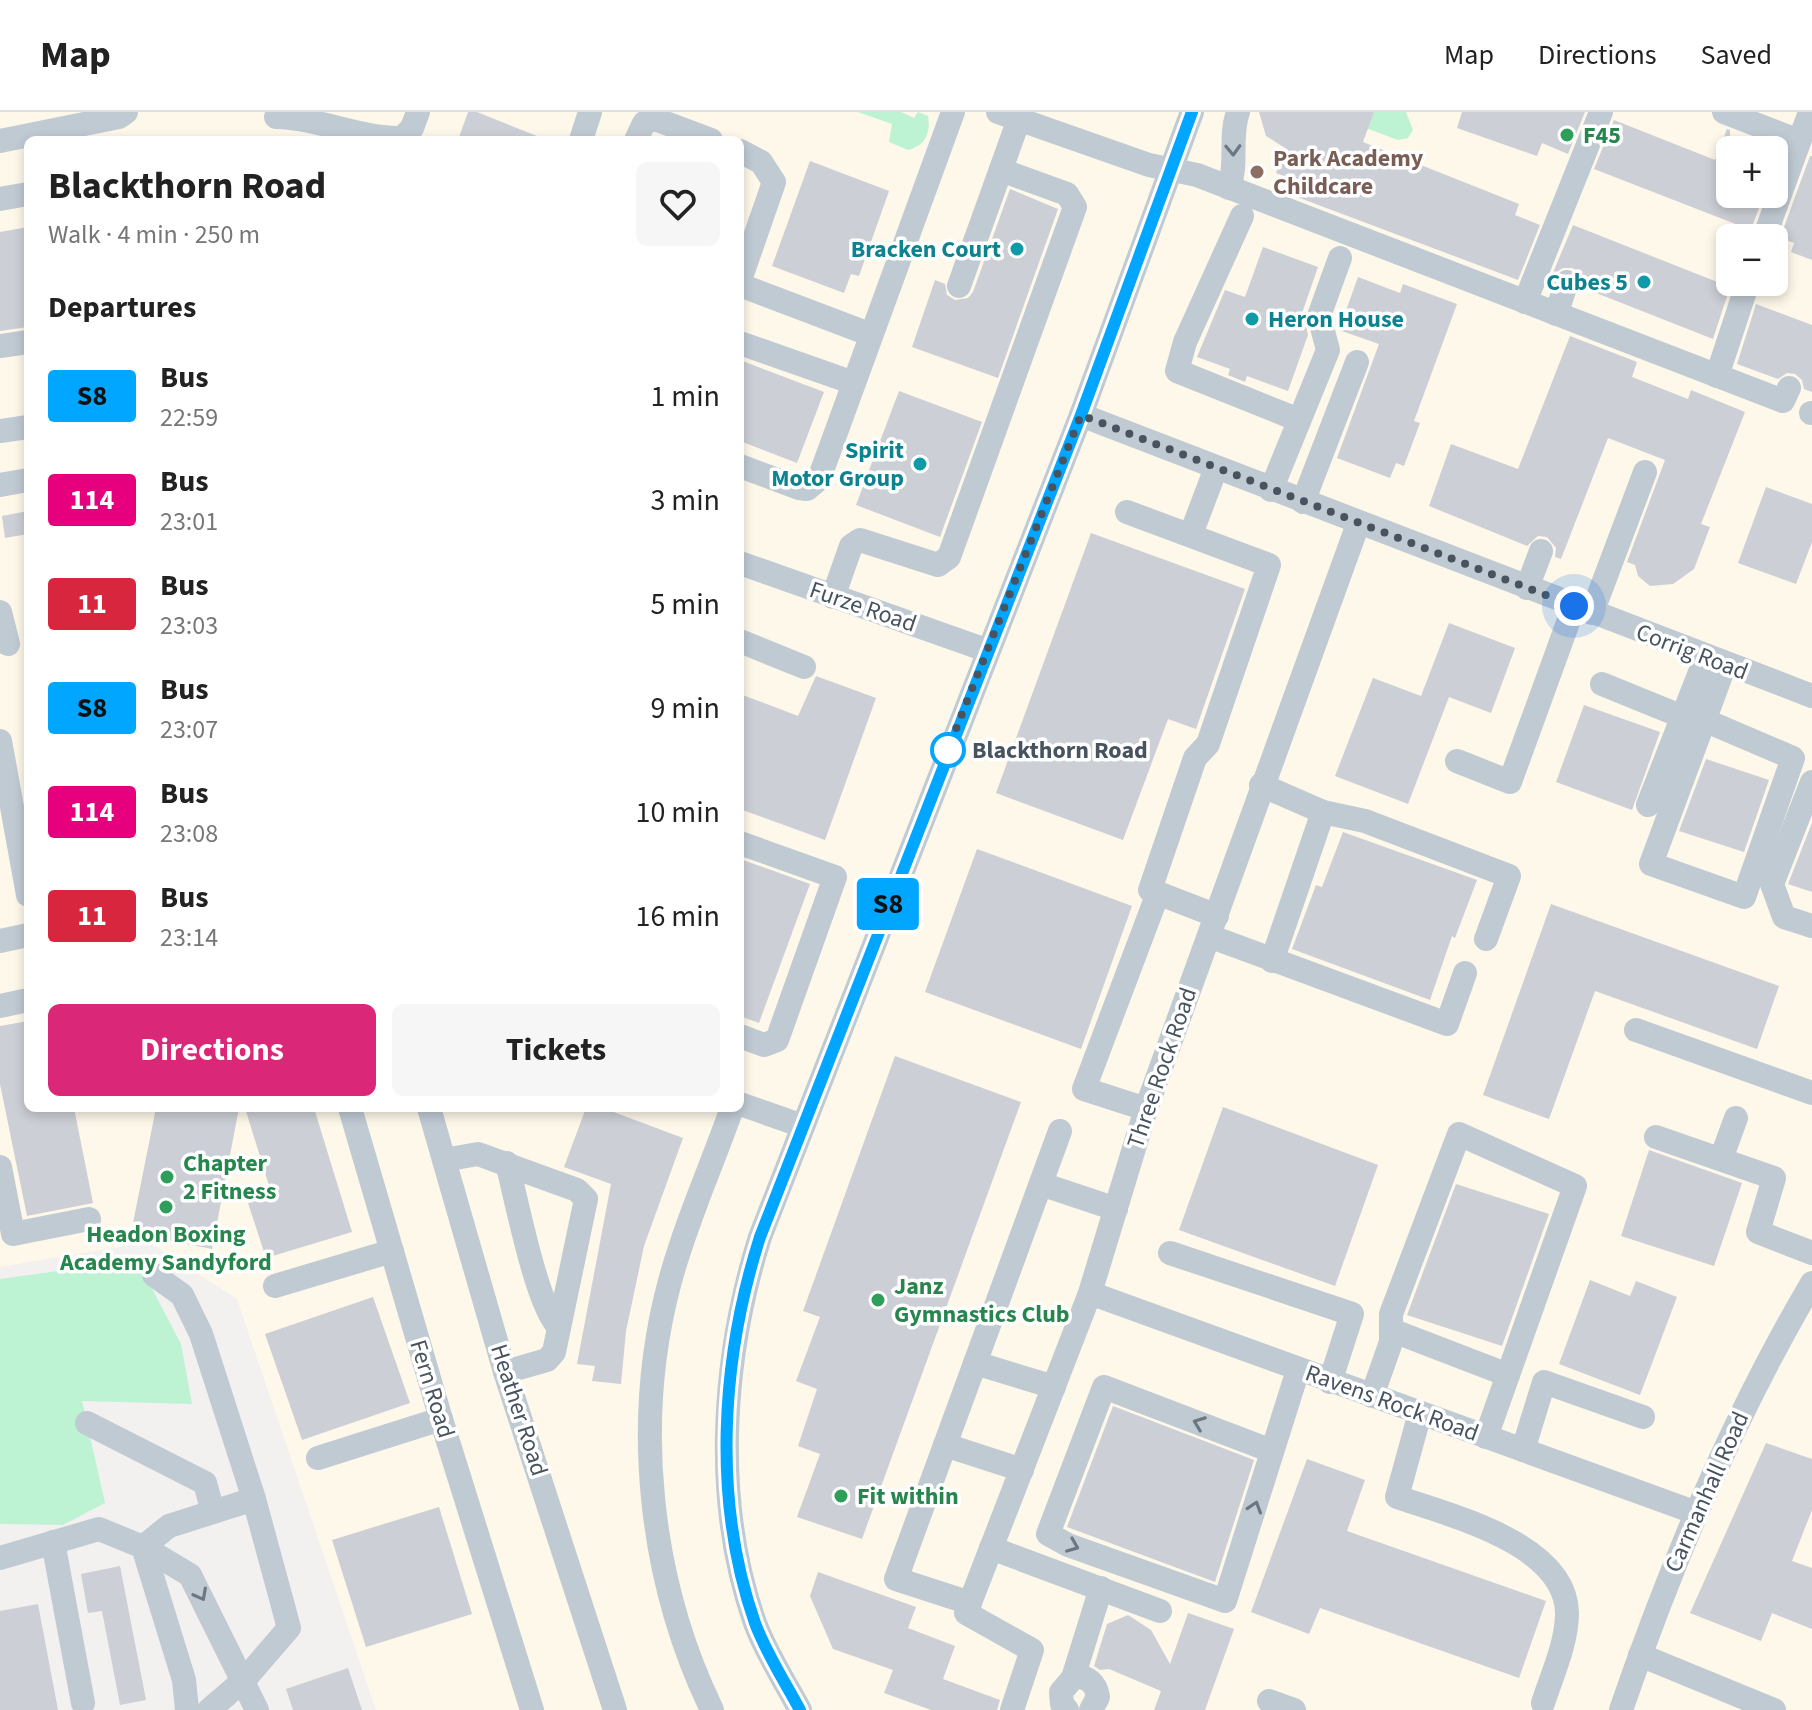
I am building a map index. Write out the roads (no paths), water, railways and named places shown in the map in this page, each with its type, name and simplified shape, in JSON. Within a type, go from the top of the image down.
[{"type":"street","points":[[25,136],[119,117],[126,112]]},
{"type":"street","points":[[404,136],[412,128],[418,112]]},
{"type":"street","points":[[582,136],[590,112]]},
{"type":"street","points":[[744,467],[799,488],[807,489],[819,479],[851,382],[953,112]]},
{"type":"street","points":[[800,1710],[755,1624],[733,1535],[726,1418],[732,1347],[742,1293],[986,650],[1081,415],[1192,112]]},
{"type":"street","points":[[1229,188],[1233,177],[1232,140],[1238,112]]},
{"type":"street","points":[[1525,302],[1601,112]]},
{"type":"street","points":[[1724,112],[1799,141]]},
{"type":"street","points":[[1769,224],[1810,112]]},
{"type":"street","points":[[959,286],[1001,170],[1007,115],[1229,188],[1717,376],[1776,390]]},
{"type":"street","points":[[276,117],[384,136]]},
{"type":"street","points":[[638,136],[644,123],[655,119],[700,136]]},
{"type":"street","points":[[0,141],[24,136]]},
{"type":"street","points":[[744,153],[761,162],[774,182],[744,271]]},
{"type":"street","points":[[833,597],[851,546],[860,540],[938,565],[949,557],[1075,207],[1067,194],[1001,170]]},
{"type":"street","points":[[0,199],[24,195]]},
{"type":"street","points":[[1242,216],[1185,342],[1177,371],[1299,420]]},
{"type":"street","points":[[1271,490],[1328,350],[1319,316],[1340,258]]},
{"type":"street","points":[[1556,314],[1567,282]]},
{"type":"street","points":[[744,285],[869,334]]},
{"type":"street","points":[[1717,376],[1743,296]]},
{"type":"street","points":[[0,346],[24,343]]},
{"type":"street","points":[[744,344],[851,382]]},
{"type":"street","points":[[1303,502],[1352,389],[1357,362]]},
{"type":"street","name":"Corrig Road","points":[[1081,415],[1812,696]]},
{"type":"street","points":[[0,431],[24,428]]},
{"type":"street","points":[[1191,534],[1216,468]]},
{"type":"street","points":[[0,485],[24,481]]},
{"type":"street","points":[[1457,761],[1510,782],[1583,610],[1643,484]]},
{"type":"street","points":[[1127,512],[1269,565],[1208,744],[1195,758],[1150,890],[1272,961],[1447,1024],[1465,973]]},
{"type":"street","name":"Three Rock Road","points":[[968,1608],[1090,1293],[1146,1109],[1358,524]]},
{"type":"street","points":[[1527,588],[1541,551]]},
{"type":"street","name":"Furze Road","points":[[744,564],[986,650]]},
{"type":"street","points":[[0,612],[8,644]]},
{"type":"street","points":[[744,643],[804,667]]},
{"type":"street","points":[[1602,684],[1694,719],[1793,758],[1744,897],[1651,864],[1694,719],[1715,661]]},
{"type":"street","points":[[1648,805],[1694,719]]},
{"type":"street","points":[[0,741],[17,883]]},
{"type":"street","points":[[1812,782],[1772,884],[1784,917],[1812,926]]},
{"type":"street","points":[[1261,785],[1323,812],[1365,821],[1509,876],[1486,939]]},
{"type":"street","points":[[1272,961],[1323,812]]},
{"type":"street","points":[[744,844],[835,877],[777,1040],[764,1045],[744,1038]]},
{"type":"street","points":[[1146,1109],[1084,1089],[1158,893]]},
{"type":"street","points":[[0,941],[24,936]]},
{"type":"street","points":[[0,1006],[24,1001]]},
{"type":"street","points":[[1636,1030],[1812,1093]]},
{"type":"street","points":[[744,1105],[803,1126]]},
{"type":"street","name":"Fern Road","points":[[351,1112],[441,1419],[532,1710]]},
{"type":"street","name":"Heather Road","points":[[430,1112],[505,1372],[615,1710]]},
{"type":"street","points":[[712,1710],[685,1648],[663,1570],[652,1502],[651,1457],[655,1376],[669,1282],[731,1112]]},
{"type":"street","points":[[1721,1159],[1736,1118]]},
{"type":"street","points":[[1012,1710],[1032,1650],[968,1608],[896,1579],[1060,1131]]},
{"type":"street","points":[[1372,1396],[1391,1342],[1391,1314],[1459,1134],[1575,1186],[1486,1437]]},
{"type":"street","points":[[1656,1137],[1774,1178],[1758,1232],[1812,1253]]},
{"type":"street","points":[[444,1160],[478,1154],[577,1190],[586,1199],[554,1352],[547,1360],[505,1372]]},
{"type":"street","points":[[507,1163],[542,1296],[553,1322],[559,1327]]},
{"type":"street","points":[[0,1167],[13,1234],[89,1219]]},
{"type":"street","points":[[1041,1184],[1116,1209]]},
{"type":"street","points":[[275,1286],[392,1251]]},
{"type":"street","points":[[1170,1253],[1352,1314],[1330,1382]]},
{"type":"street","points":[[154,1275],[182,1295],[201,1334],[254,1499],[289,1628],[245,1679],[209,1710]]},
{"type":"street","name":"Carmanhall Road","points":[[1621,1710],[1694,1512],[1769,1357],[1812,1283]]},
{"type":"street","name":"Ravens Rock Road","points":[[1090,1293],[1694,1512]]},
{"type":"street","points":[[1391,1330],[1508,1375]]},
{"type":"street","points":[[975,1363],[1054,1387]]},
{"type":"street","points":[[1272,1451],[1104,1387],[1048,1534],[1068,1545],[1225,1601],[1298,1370]]},
{"type":"street","points":[[1523,1450],[1544,1382],[1643,1417]]},
{"type":"street","points":[[1420,1413],[1397,1497],[1501,1533],[1536,1557],[1557,1582],[1567,1610],[1565,1632],[1543,1703]]},
{"type":"street","points":[[318,1458],[441,1419]]},
{"type":"street","points":[[87,1423],[205,1483],[213,1512]]},
{"type":"street","points":[[945,1445],[1022,1470]]},
{"type":"street","points":[[143,1547],[169,1526],[254,1499]]},
{"type":"street","points":[[0,1558],[99,1529],[143,1547],[190,1575],[245,1679],[257,1710]]},
{"type":"street","points":[[53,1542],[83,1703]]},
{"type":"street","points":[[143,1547],[184,1680],[187,1710]]},
{"type":"street","points":[[991,1548],[1160,1611]]},
{"type":"street","points":[[1067,1710],[1062,1704],[1061,1692],[1073,1678],[1101,1588]]},
{"type":"street","points":[[1640,1655],[1774,1710]]},
{"type":"street","points":[[1073,1678],[1085,1678],[1094,1685],[1098,1697],[1091,1710]]},
{"type":"street","points":[[1269,1701],[1294,1710]]},
{"type":"place","name":"F45","points":[[1567,135]]},
{"type":"place","name":"Park Academy Childcare","points":[[1257,172]]},
{"type":"place","name":"Bracken Court","points":[[1017,249]]},
{"type":"place","name":"Cubes 5","points":[[1644,282]]},
{"type":"place","name":"Heron House","points":[[1252,319]]},
{"type":"place","name":"Spirit Motor Group","points":[[920,464]]},
{"type":"place","name":"Blackthorn Road","points":[[948,750]]},
{"type":"place","name":"Chapter 2 Fitness","points":[[167,1177]]},
{"type":"place","name":"Headon Boxing Academy Sandyford","points":[[166,1207]]},
{"type":"place","name":"Janz Gymnastics Club","points":[[878,1300]]},
{"type":"place","name":"Fit within","points":[[841,1496]]}]
